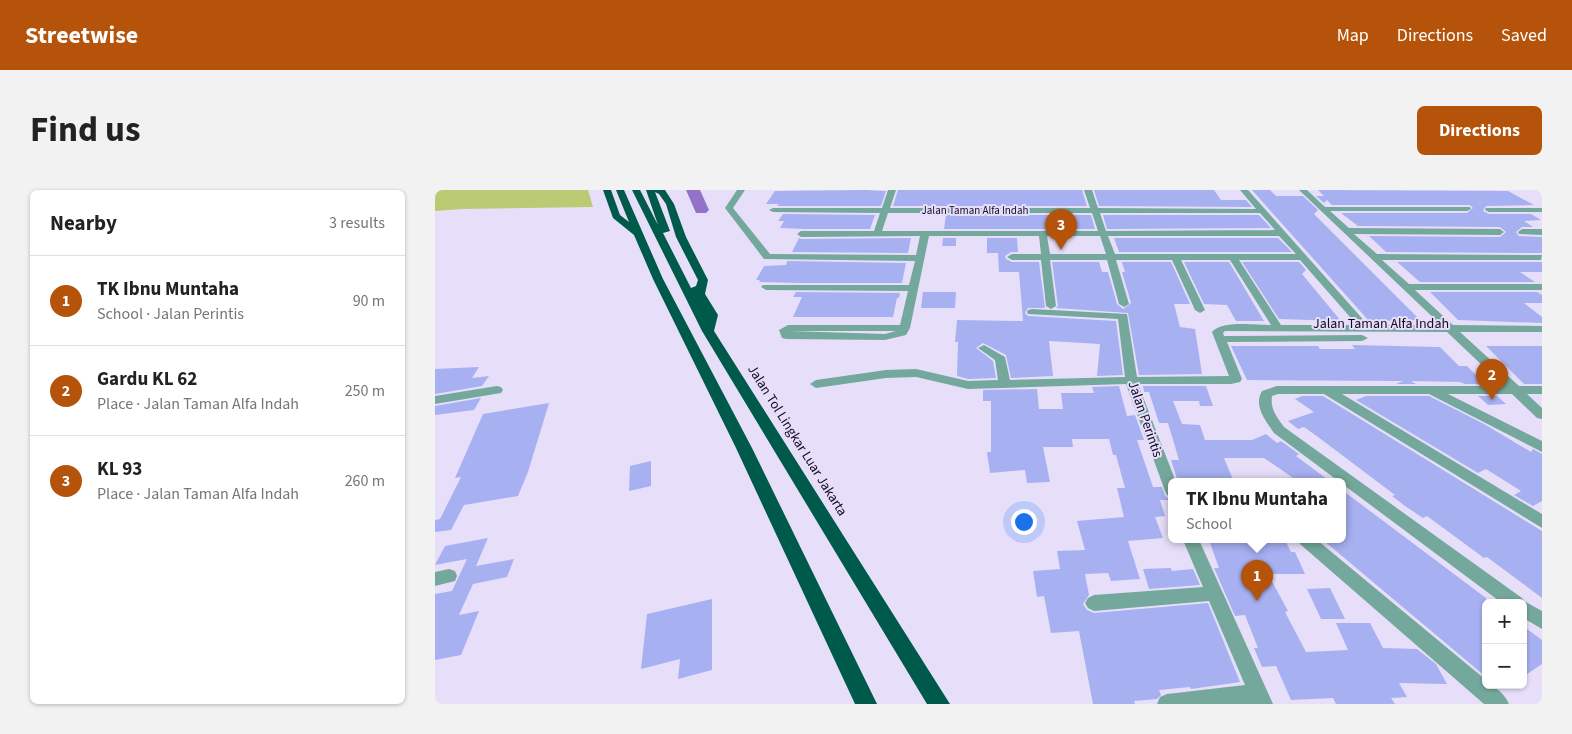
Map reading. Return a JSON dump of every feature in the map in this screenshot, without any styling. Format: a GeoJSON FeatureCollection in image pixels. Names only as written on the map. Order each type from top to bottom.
{"type":"FeatureCollection","features":[{"type":"Feature","properties":{"kind":"highway"},"geometry":{"type":"LineString","coordinates":[[607,190],[616,216],[639,233]]}},
{"type":"Feature","properties":{"kind":"highway"},"geometry":{"type":"LineString","coordinates":[[621,190],[679,323],[744,448],[866,704]]}},
{"type":"Feature","properties":{"kind":"highway","name":"Jalan Tol Lingkar Luar Jakarta"},"geometry":{"type":"LineString","coordinates":[[636,190],[708,331],[939,704]]}},
{"type":"Feature","properties":{"kind":"highway"},"geometry":{"type":"LineString","coordinates":[[650,190],[669,240],[699,296],[712,315],[708,331]]}},
{"type":"Feature","properties":{"kind":"highway"},"geometry":{"type":"LineString","coordinates":[[656,190],[662,192],[670,204],[681,237],[703,280],[699,296]]}},
{"type":"Feature","properties":{"kind":"street"},"geometry":{"type":"LineString","coordinates":[[741,190],[729,208],[767,256],[919,258]]}},
{"type":"Feature","properties":{"kind":"street"},"geometry":{"type":"LineString","coordinates":[[877,234],[892,190]]}},
{"type":"Feature","properties":{"kind":"street"},"geometry":{"type":"LineString","coordinates":[[1087,190],[1111,257],[1124,304]]}},
{"type":"Feature","properties":{"kind":"street","name":"Jalan Taman Alfa Indah"},"geometry":{"type":"LineString","coordinates":[[1245,190],[1366,329]]}},
{"type":"Feature","properties":{"kind":"street","name":"Jalan Taman Alfa Indah"},"geometry":{"type":"LineString","coordinates":[[1303,190],[1447,328]]}},
{"type":"Feature","properties":{"kind":"street"},"geometry":{"type":"LineString","coordinates":[[1324,209],[1467,209]]}},
{"type":"Feature","properties":{"kind":"street","name":"Jalan Taman Alfa Indah"},"geometry":{"type":"LineString","coordinates":[[773,210],[1263,211]]}},
{"type":"Feature","properties":{"kind":"street"},"geometry":{"type":"LineString","coordinates":[[1489,210],[1542,210]]}},
{"type":"Feature","properties":{"kind":"street"},"geometry":{"type":"LineString","coordinates":[[1347,231],[1500,232]]}},
{"type":"Feature","properties":{"kind":"street"},"geometry":{"type":"LineString","coordinates":[[1522,232],[1542,232]]}},
{"type":"Feature","properties":{"kind":"street","name":"Jalan Taman Alfa Indah"},"geometry":{"type":"LineString","coordinates":[[801,234],[1283,234]]}},
{"type":"Feature","properties":{"kind":"street"},"geometry":{"type":"LineString","coordinates":[[905,328],[788,328],[784,330],[786,336],[885,337],[899,335],[905,328],[925,234]]}},
{"type":"Feature","properties":{"kind":"street"},"geometry":{"type":"LineString","coordinates":[[1043,235],[1051,306]]}},
{"type":"Feature","properties":{"kind":"street"},"geometry":{"type":"LineString","coordinates":[[1012,257],[1303,257]]}},
{"type":"Feature","properties":{"kind":"street"},"geometry":{"type":"LineString","coordinates":[[1175,257],[1200,310]]}},
{"type":"Feature","properties":{"kind":"street"},"geometry":{"type":"LineString","coordinates":[[1233,257],[1278,328]]}},
{"type":"Feature","properties":{"kind":"street"},"geometry":{"type":"LineString","coordinates":[[1374,257],[1541,258]]}},
{"type":"Feature","properties":{"kind":"street"},"geometry":{"type":"LineString","coordinates":[[765,287],[913,288]]}},
{"type":"Feature","properties":{"kind":"street"},"geometry":{"type":"LineString","coordinates":[[1406,287],[1542,287]]}},
{"type":"Feature","properties":{"kind":"street"},"geometry":{"type":"LineString","coordinates":[[1032,312],[1123,316]]}},
{"type":"Feature","properties":{"kind":"street","name":"Jalan Perintis"},"geometry":{"type":"LineString","coordinates":[[1123,316],[1131,367],[1131,381],[1168,480]]}},
{"type":"Feature","properties":{"kind":"street","name":"Jalan Taman Alfa Indah"},"geometry":{"type":"LineString","coordinates":[[1220,334],[1278,328],[1542,329]]}},
{"type":"Feature","properties":{"kind":"street"},"geometry":{"type":"LineString","coordinates":[[1447,328],[1542,416]]}},
{"type":"Feature","properties":{"kind":"street"},"geometry":{"type":"LineString","coordinates":[[816,384],[886,374],[916,372],[957,384],[1236,379],[1220,334]]}},
{"type":"Feature","properties":{"kind":"street","name":"Jalan Taman Alfa Indah"},"geometry":{"type":"LineString","coordinates":[[1220,334],[1459,338],[1542,337]]}},
{"type":"Feature","properties":{"kind":"street"},"geometry":{"type":"LineString","coordinates":[[984,348],[1001,359],[1004,384]]}},
{"type":"Feature","properties":{"kind":"street"},"geometry":{"type":"LineString","coordinates":[[435,400],[497,390]]}},
{"type":"Feature","properties":{"kind":"street"},"geometry":{"type":"LineString","coordinates":[[1345,478],[1279,430],[1265,406],[1264,399],[1267,394],[1271,391],[1327,390],[1542,390]]}},
{"type":"Feature","properties":{"kind":"street"},"geometry":{"type":"LineString","coordinates":[[1327,390],[1542,522]]}},
{"type":"Feature","properties":{"kind":"street"},"geometry":{"type":"LineString","coordinates":[[1430,390],[1542,447]]}},
{"type":"Feature","properties":{"kind":"street"},"geometry":{"type":"LineString","coordinates":[[1346,479],[1511,599]]}},
{"type":"Feature","properties":{"kind":"street"},"geometry":{"type":"LineString","coordinates":[[1167,704],[1260,699],[1192,543]]}},
{"type":"Feature","properties":{"kind":"street"},"geometry":{"type":"LineString","coordinates":[[1310,543],[1499,704]]}},
{"type":"Feature","properties":{"kind":"street"},"geometry":{"type":"LineString","coordinates":[[1094,603],[1214,593]]}},
{"type":"Feature","properties":{"kind":"street"},"geometry":{"type":"LineString","coordinates":[[1527,611],[1542,621]]}},
{"type":"Feature","properties":{"kind":"green space"},"geometry":{"type":"Polygon","coordinates":[[[435,190],[588,190],[593,207],[435,211],[435,190]]]}},
{"type":"Feature","properties":{"kind":"building"},"geometry":{"type":"Polygon","coordinates":[[[898,190],[1082,190],[1087,206],[893,206],[898,190]]]}},
{"type":"Feature","properties":{"kind":"building"},"geometry":{"type":"Polygon","coordinates":[[[1094,190],[1214,190],[1221,200],[1246,200],[1252,207],[1099,206],[1094,190]]]}},
{"type":"Feature","properties":{"kind":"building"},"geometry":{"type":"Polygon","coordinates":[[[1252,190],[1270,190],[1276,196],[1303,196],[1318,210],[1314,214],[1420,320],[1369,321],[1252,190]]]}},
{"type":"Feature","properties":{"kind":"building"},"geometry":{"type":"Polygon","coordinates":[[[1318,190],[1508,191],[1534,205],[1486,206],[1483,211],[1489,214],[1531,214],[1541,220],[1524,221],[1533,227],[1522,227],[1516,232],[1519,236],[1542,237],[1542,253],[1386,252],[1369,236],[1500,237],[1506,232],[1500,227],[1358,226],[1341,213],[1467,213],[1473,208],[1470,205],[1332,205],[1327,200],[1324,203],[1316,196],[1324,196],[1318,190]]]}},
{"type":"Feature","properties":{"kind":"building"},"geometry":{"type":"Polygon","coordinates":[[[775,191],[886,191],[881,206],[777,206],[779,204],[766,204],[775,191]]]}},
{"type":"Feature","properties":{"kind":"building"},"geometry":{"type":"Polygon","coordinates":[[[783,214],[875,215],[870,229],[804,229],[780,228],[784,221],[778,221],[783,214]]]}},
{"type":"Feature","properties":{"kind":"building"},"geometry":{"type":"Polygon","coordinates":[[[946,215],[1091,215],[1095,229],[944,229],[946,215]]]}},
{"type":"Feature","properties":{"kind":"building"},"geometry":{"type":"Polygon","coordinates":[[[1103,215],[1259,215],[1271,228],[1107,229],[1103,215]]]}},
{"type":"Feature","properties":{"kind":"building"},"geometry":{"type":"Polygon","coordinates":[[[799,238],[911,238],[908,253],[792,252],[799,238]]]}},
{"type":"Feature","properties":{"kind":"building"},"geometry":{"type":"Polygon","coordinates":[[[943,238],[956,238],[956,246],[942,246],[943,238]]]}},
{"type":"Feature","properties":{"kind":"building"},"geometry":{"type":"Polygon","coordinates":[[[987,238],[1017,238],[1018,252],[1011,252],[1005,256],[1006,259],[1012,262],[1039,262],[1045,308],[1028,308],[1025,313],[1028,316],[1116,321],[1123,375],[1097,376],[1100,344],[1049,341],[1053,376],[1011,378],[1006,355],[983,343],[976,348],[993,361],[996,378],[968,379],[957,376],[958,342],[955,342],[957,320],[1023,321],[1019,272],[999,272],[998,253],[987,253],[987,238]]]}},
{"type":"Feature","properties":{"kind":"building"},"geometry":{"type":"Polygon","coordinates":[[[1114,238],[1278,238],[1292,252],[1119,252],[1114,238]]]}},
{"type":"Feature","properties":{"kind":"building"},"geometry":{"type":"Polygon","coordinates":[[[787,261],[906,263],[902,283],[800,283],[759,282],[760,280],[756,280],[764,266],[786,265],[787,261]]]}},
{"type":"Feature","properties":{"kind":"building"},"geometry":{"type":"Polygon","coordinates":[[[1052,262],[1099,262],[1102,272],[1108,272],[1117,304],[1123,309],[1131,303],[1122,272],[1125,272],[1122,262],[1171,262],[1190,304],[1174,304],[1180,327],[1195,329],[1202,374],[1139,375],[1128,313],[1056,308],[1058,306],[1052,262]]]}},
{"type":"Feature","properties":{"kind":"building"},"geometry":{"type":"Polygon","coordinates":[[[1184,262],[1229,262],[1264,321],[1236,321],[1227,305],[1204,304],[1184,262]]]}},
{"type":"Feature","properties":{"kind":"building"},"geometry":{"type":"Polygon","coordinates":[[[1242,262],[1299,262],[1306,270],[1302,274],[1341,321],[1279,319],[1242,262]]]}},
{"type":"Feature","properties":{"kind":"building"},"geometry":{"type":"Polygon","coordinates":[[[1397,262],[1542,262],[1542,272],[1520,272],[1535,282],[1420,282],[1397,262]]]}},
{"type":"Feature","properties":{"kind":"building"},"geometry":{"type":"Polygon","coordinates":[[[796,292],[900,293],[893,317],[793,317],[802,297],[793,297],[796,292]]]}},
{"type":"Feature","properties":{"kind":"building"},"geometry":{"type":"Polygon","coordinates":[[[923,292],[956,292],[955,308],[921,308],[923,292]]]}},
{"type":"Feature","properties":{"kind":"building"},"geometry":{"type":"Polygon","coordinates":[[[1430,292],[1537,292],[1542,295],[1542,303],[1524,303],[1542,317],[1542,323],[1458,320],[1430,292]]]}},
{"type":"Feature","properties":{"kind":"building"},"geometry":{"type":"Polygon","coordinates":[[[1352,345],[1440,347],[1459,366],[1467,366],[1485,384],[1411,381],[1416,384],[1396,384],[1403,381],[1247,380],[1231,346],[1318,346],[1320,349],[1355,349],[1352,345]]]}},
{"type":"Feature","properties":{"kind":"building"},"geometry":{"type":"Polygon","coordinates":[[[1486,346],[1542,346],[1542,384],[1524,384],[1486,346]]]}},
{"type":"Feature","properties":{"kind":"building"},"geometry":{"type":"Polygon","coordinates":[[[479,367],[472,378],[489,376],[482,386],[435,394],[435,369],[479,367]]]}},
{"type":"Feature","properties":{"kind":"building"},"geometry":{"type":"Polygon","coordinates":[[[1119,386],[1127,416],[1135,415],[1144,440],[1137,440],[1153,487],[1162,487],[1168,500],[1160,500],[1165,516],[1155,517],[1163,538],[1128,541],[1140,579],[1111,581],[1108,573],[1085,574],[1089,595],[1083,604],[1087,610],[1094,613],[1208,603],[1240,682],[1191,689],[1190,687],[1159,690],[1161,695],[1157,699],[1134,701],[1135,704],[1093,704],[1079,631],[1051,633],[1044,596],[1037,597],[1033,571],[1060,569],[1057,551],[1085,550],[1077,521],[1124,517],[1117,488],[1125,488],[1116,455],[1113,455],[1109,439],[1072,439],[1073,447],[1043,447],[1050,482],[1027,483],[1025,470],[990,473],[987,452],[991,452],[991,401],[983,401],[983,390],[1037,389],[1039,409],[1063,409],[1061,393],[1094,393],[1092,387],[1119,386]]]}},
{"type":"Feature","properties":{"kind":"building"},"geometry":{"type":"Polygon","coordinates":[[[1143,386],[1206,386],[1213,406],[1200,406],[1199,401],[1173,401],[1182,424],[1200,425],[1205,440],[1252,440],[1266,434],[1277,443],[1281,441],[1299,454],[1296,456],[1326,478],[1293,478],[1264,458],[1224,458],[1232,478],[1177,478],[1171,460],[1179,460],[1168,423],[1159,423],[1149,392],[1144,392],[1143,386]]]}},
{"type":"Feature","properties":{"kind":"building"},"geometry":{"type":"Polygon","coordinates":[[[1302,396],[1323,396],[1542,531],[1542,598],[1427,516],[1423,518],[1405,506],[1392,496],[1395,495],[1304,427],[1298,429],[1288,421],[1314,412],[1295,399],[1302,396]]]}},
{"type":"Feature","properties":{"kind":"building"},"geometry":{"type":"Polygon","coordinates":[[[1366,396],[1429,396],[1484,424],[1531,452],[1533,449],[1542,454],[1542,501],[1533,506],[1514,495],[1521,491],[1486,469],[1478,473],[1356,400],[1366,396]]]}},
{"type":"Feature","properties":{"kind":"building"},"geometry":{"type":"Polygon","coordinates":[[[1478,396],[1497,396],[1506,404],[1488,405],[1478,396]]]}},
{"type":"Feature","properties":{"kind":"building"},"geometry":{"type":"Polygon","coordinates":[[[481,398],[474,410],[435,415],[435,406],[481,398]]]}},
{"type":"Feature","properties":{"kind":"building"},"geometry":{"type":"Polygon","coordinates":[[[549,403],[528,472],[518,496],[464,505],[451,530],[435,532],[435,520],[440,519],[461,477],[455,478],[483,414],[549,403]]]}},
{"type":"Feature","properties":{"kind":"building"},"geometry":{"type":"Polygon","coordinates":[[[651,461],[651,486],[629,491],[630,466],[651,461]]]}},
{"type":"Feature","properties":{"kind":"building"},"geometry":{"type":"Polygon","coordinates":[[[1346,493],[1486,598],[1482,599],[1482,674],[1327,543],[1346,543],[1346,493]]]}},
{"type":"Feature","properties":{"kind":"building"},"geometry":{"type":"Polygon","coordinates":[[[488,538],[476,566],[514,559],[507,577],[473,584],[459,615],[479,611],[461,655],[435,660],[435,594],[452,591],[467,559],[435,565],[445,546],[488,538]]]}},
{"type":"Feature","properties":{"kind":"building"},"geometry":{"type":"Polygon","coordinates":[[[1210,543],[1286,543],[1291,552],[1295,552],[1305,574],[1268,574],[1288,611],[1285,612],[1306,652],[1348,650],[1336,623],[1370,623],[1383,648],[1417,649],[1436,664],[1447,684],[1399,683],[1407,697],[1391,698],[1395,704],[1336,704],[1333,698],[1291,700],[1276,666],[1262,667],[1254,648],[1258,648],[1245,615],[1235,616],[1214,568],[1219,568],[1210,543]]]}},
{"type":"Feature","properties":{"kind":"building"},"geometry":{"type":"Polygon","coordinates":[[[1171,568],[1172,571],[1193,569],[1200,585],[1149,589],[1143,569],[1171,568]]]}},
{"type":"Feature","properties":{"kind":"building"},"geometry":{"type":"Polygon","coordinates":[[[1330,588],[1345,619],[1321,619],[1307,589],[1330,588]]]}},
{"type":"Feature","properties":{"kind":"building"},"geometry":{"type":"Polygon","coordinates":[[[712,599],[712,670],[678,679],[680,659],[641,669],[647,614],[712,599]]]}},
{"type":"Feature","properties":{"kind":"building"},"geometry":{"type":"Polygon","coordinates":[[[1527,629],[1542,640],[1542,664],[1527,674],[1527,629]]]}},
{"type":"Feature","properties":{"kind":"waterway"},"geometry":{"type":"LineString","coordinates":[[693,190],[701,210]]}},
{"type":"Feature","properties":{"kind":"place","name":"KL 93"},"geometry":{"type":"Point","coordinates":[1061,250]}},
{"type":"Feature","properties":{"kind":"place","name":"Gardu KL 62"},"geometry":{"type":"Point","coordinates":[1492,400]}},
{"type":"Feature","properties":{"kind":"place","name":"TK Ibnu Muntaha"},"geometry":{"type":"Point","coordinates":[1257,601]}}]}
